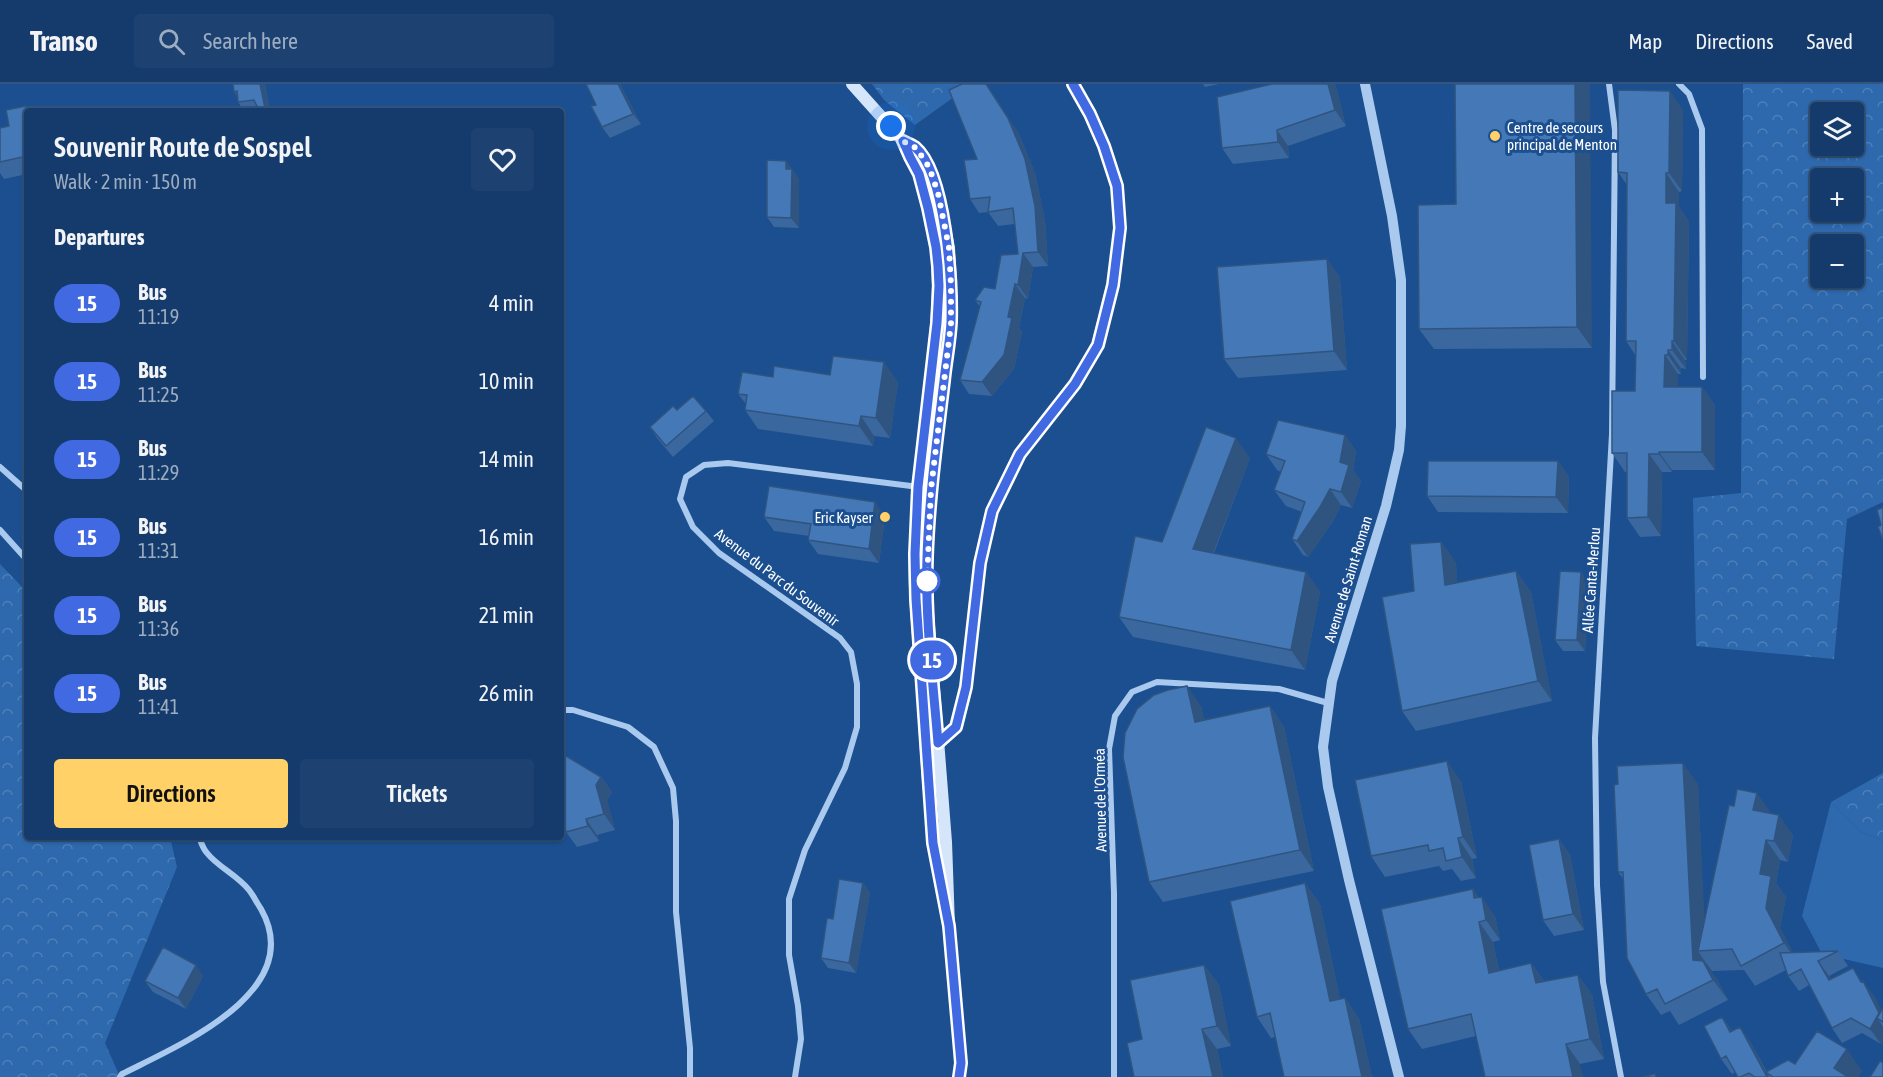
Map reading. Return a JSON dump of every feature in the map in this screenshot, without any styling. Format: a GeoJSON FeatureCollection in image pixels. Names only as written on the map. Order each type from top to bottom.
{"type":"FeatureCollection","features":[{"type":"Feature","properties":{"kind":"main road"},"geometry":{"type":"LineString","coordinates":[[852,84],[903,141],[919,174],[936,247],[939,286],[937,323],[918,487],[915,554],[916,599],[932,744],[946,842],[949,926],[961,1063],[959,1077]]}},
{"type":"Feature","properties":{"kind":"main road"},"geometry":{"type":"LineString","coordinates":[[903,141],[916,148],[929,167],[938,193],[949,248],[951,285],[951,324],[931,489],[927,556],[932,744]]}},
{"type":"Feature","properties":{"kind":"street"},"geometry":{"type":"LineString","coordinates":[[932,744],[956,727],[966,687],[980,563],[992,511],[1020,454],[1075,384],[1098,345],[1113,285],[1120,228],[1117,186],[1104,146],[1073,84]]}},
{"type":"Feature","properties":{"kind":"street","name":"Avenue de Saint-Roman"},"geometry":{"type":"LineString","coordinates":[[1365,84],[1392,216],[1401,280],[1401,426],[1399,450],[1386,506],[1332,681],[1323,747],[1328,787],[1349,880],[1399,1077]]}},
{"type":"Feature","properties":{"kind":"street","name":"Allée Canta-Merlou"},"geometry":{"type":"LineString","coordinates":[[1609,84],[1615,130],[1611,434],[1595,738],[1597,885],[1603,982],[1621,1077]]}},
{"type":"Feature","properties":{"kind":"street"},"geometry":{"type":"LineString","coordinates":[[1679,84],[1689,94],[1702,129],[1703,377]]}},
{"type":"Feature","properties":{"kind":"street","name":"Avenue du Parc du Souvenir"},"geometry":{"type":"LineString","coordinates":[[795,1077],[801,1039],[789,955],[789,899],[805,850],[844,768],[857,727],[857,684],[851,652],[840,638],[719,553],[693,527],[680,499],[686,477],[704,465],[728,463],[931,489]]}},
{"type":"Feature","properties":{"kind":"street"},"geometry":{"type":"LineString","coordinates":[[0,468],[24,488]]}},
{"type":"Feature","properties":{"kind":"street"},"geometry":{"type":"LineString","coordinates":[[0,530],[24,557]]}},
{"type":"Feature","properties":{"kind":"street","name":"Avenue de l'Orméa"},"geometry":{"type":"LineString","coordinates":[[1114,1077],[1114,893],[1109,749],[1115,716],[1132,692],[1157,682],[1279,689],[1328,703]]}},
{"type":"Feature","properties":{"kind":"street"},"geometry":{"type":"LineString","coordinates":[[564,710],[573,710],[628,727],[654,747],[673,788],[676,821],[676,912],[690,1048],[690,1077]]}},
{"type":"Feature","properties":{"kind":"street"},"geometry":{"type":"LineString","coordinates":[[120,1077],[202,1034],[240,1005],[263,974],[270,951],[269,930],[262,911],[248,889],[207,853],[200,840]]}},
{"type":"Feature","properties":{"kind":"green space"},"geometry":{"type":"Polygon","coordinates":[[[872,84],[972,84],[915,125],[884,100],[872,84]]]}},
{"type":"Feature","properties":{"kind":"green space"},"geometry":{"type":"Polygon","coordinates":[[[1743,84],[1883,84],[1883,502],[1847,519],[1834,659],[1696,646],[1693,498],[1741,493],[1743,84]]]}},
{"type":"Feature","properties":{"kind":"green space"},"geometry":{"type":"Polygon","coordinates":[[[0,564],[24,589],[24,840],[171,840],[177,867],[105,1043],[120,1077],[0,1077],[0,564]]]}},
{"type":"Feature","properties":{"kind":"green space"},"geometry":{"type":"Polygon","coordinates":[[[1883,773],[1883,841],[1861,832],[1831,802],[1883,773]]]}},
{"type":"Feature","properties":{"kind":"green space"},"geometry":{"type":"Polygon","coordinates":[[[1831,802],[1861,832],[1883,841],[1883,968],[1822,954],[1802,916],[1831,802]]]}},
{"type":"Feature","properties":{"kind":"building"},"geometry":{"type":"Polygon","coordinates":[[[233,84],[260,84],[265,108],[258,108],[254,100],[238,102],[237,91],[234,92],[233,84]]]}},
{"type":"Feature","properties":{"kind":"building"},"geometry":{"type":"Polygon","coordinates":[[[586,84],[618,84],[633,114],[602,127],[591,106],[596,105],[586,84]]]}},
{"type":"Feature","properties":{"kind":"building"},"geometry":{"type":"Polygon","coordinates":[[[962,84],[986,84],[1008,118],[1025,159],[1035,206],[1038,252],[1023,253],[1018,285],[1015,284],[1008,317],[1012,318],[1004,355],[982,382],[960,380],[981,302],[975,300],[984,287],[995,289],[1001,255],[1018,254],[1013,208],[988,212],[990,197],[970,199],[964,160],[977,159],[949,90],[962,84]]]}},
{"type":"Feature","properties":{"kind":"building"},"geometry":{"type":"Polygon","coordinates":[[[1272,84],[1328,84],[1335,110],[1277,130],[1278,142],[1222,148],[1217,97],[1272,84]]]}},
{"type":"Feature","properties":{"kind":"building"},"geometry":{"type":"Polygon","coordinates":[[[1455,84],[1575,84],[1577,327],[1419,329],[1418,205],[1456,204],[1455,84]]]}},
{"type":"Feature","properties":{"kind":"building"},"geometry":{"type":"Polygon","coordinates":[[[1618,90],[1670,91],[1669,173],[1666,173],[1666,203],[1676,203],[1674,341],[1672,341],[1672,350],[1668,350],[1668,355],[1665,355],[1664,387],[1702,387],[1702,452],[1649,454],[1648,517],[1627,518],[1627,453],[1612,453],[1612,391],[1635,391],[1636,341],[1626,341],[1627,173],[1618,172],[1618,90]]]}},
{"type":"Feature","properties":{"kind":"building"},"geometry":{"type":"Polygon","coordinates":[[[26,106],[24,108],[24,157],[0,162],[0,128],[9,126],[6,110],[26,106]]]}},
{"type":"Feature","properties":{"kind":"building"},"geometry":{"type":"Polygon","coordinates":[[[767,160],[786,161],[786,169],[792,169],[791,218],[767,217],[767,160]]]}},
{"type":"Feature","properties":{"kind":"building"},"geometry":{"type":"Polygon","coordinates":[[[1327,259],[1334,351],[1224,359],[1217,267],[1327,259]]]}},
{"type":"Feature","properties":{"kind":"building"},"geometry":{"type":"Polygon","coordinates":[[[833,356],[884,362],[876,418],[861,416],[859,426],[745,410],[747,395],[738,394],[742,372],[773,377],[774,366],[830,375],[833,356]]]}},
{"type":"Feature","properties":{"kind":"building"},"geometry":{"type":"Polygon","coordinates":[[[693,396],[706,411],[666,446],[650,427],[673,406],[677,410],[693,396]]]}},
{"type":"Feature","properties":{"kind":"building"},"geometry":{"type":"Polygon","coordinates":[[[1278,420],[1345,435],[1340,462],[1349,465],[1341,492],[1330,489],[1297,541],[1292,539],[1305,502],[1274,490],[1285,461],[1266,454],[1278,420]]]}},
{"type":"Feature","properties":{"kind":"building"},"geometry":{"type":"Polygon","coordinates":[[[1206,427],[1236,438],[1193,549],[1306,572],[1291,650],[1119,617],[1135,536],[1162,542],[1206,427]]]}},
{"type":"Feature","properties":{"kind":"building"},"geometry":{"type":"Polygon","coordinates":[[[1428,461],[1558,461],[1556,497],[1427,496],[1428,461]]]}},
{"type":"Feature","properties":{"kind":"building"},"geometry":{"type":"Polygon","coordinates":[[[769,486],[875,502],[869,549],[808,540],[811,524],[764,517],[769,486]]]}},
{"type":"Feature","properties":{"kind":"building"},"geometry":{"type":"Polygon","coordinates":[[[1883,507],[1883,540],[1878,527],[1881,525],[1877,510],[1883,507]]]}},
{"type":"Feature","properties":{"kind":"building"},"geometry":{"type":"Polygon","coordinates":[[[1441,542],[1445,585],[1516,571],[1538,681],[1402,711],[1382,597],[1414,591],[1410,544],[1441,542]]]}},
{"type":"Feature","properties":{"kind":"building"},"geometry":{"type":"Polygon","coordinates":[[[1560,571],[1581,572],[1577,640],[1555,640],[1560,571]]]}},
{"type":"Feature","properties":{"kind":"building"},"geometry":{"type":"Polygon","coordinates":[[[1187,686],[1195,722],[1270,706],[1300,850],[1149,882],[1123,757],[1125,733],[1137,709],[1154,695],[1187,686]]]}},
{"type":"Feature","properties":{"kind":"building"},"geometry":{"type":"Polygon","coordinates":[[[564,755],[601,777],[596,785],[604,814],[586,819],[588,826],[566,832],[564,755]]]}},
{"type":"Feature","properties":{"kind":"building"},"geometry":{"type":"Polygon","coordinates":[[[1447,761],[1463,837],[1458,838],[1462,857],[1446,861],[1443,848],[1429,851],[1428,845],[1371,856],[1355,780],[1447,761]]]}},
{"type":"Feature","properties":{"kind":"building"},"geometry":{"type":"Polygon","coordinates":[[[1683,763],[1693,960],[1703,961],[1713,980],[1665,1004],[1657,989],[1646,994],[1627,958],[1623,872],[1618,872],[1614,785],[1618,784],[1617,766],[1683,763]]]}},
{"type":"Feature","properties":{"kind":"building"},"geometry":{"type":"Polygon","coordinates":[[[1737,789],[1757,793],[1753,810],[1779,815],[1774,841],[1766,840],[1760,874],[1771,876],[1766,908],[1784,943],[1741,966],[1732,949],[1698,951],[1729,805],[1734,806],[1737,789]]]}},
{"type":"Feature","properties":{"kind":"building"},"geometry":{"type":"Polygon","coordinates":[[[1559,839],[1573,914],[1543,920],[1529,845],[1559,839]]]}},
{"type":"Feature","properties":{"kind":"building"},"geometry":{"type":"Polygon","coordinates":[[[839,879],[863,883],[849,963],[821,958],[827,918],[833,919],[839,879]]]}},
{"type":"Feature","properties":{"kind":"building"},"geometry":{"type":"Polygon","coordinates":[[[1305,883],[1330,1001],[1345,998],[1362,1077],[1284,1077],[1270,1013],[1257,1017],[1230,901],[1305,883]]]}},
{"type":"Feature","properties":{"kind":"building"},"geometry":{"type":"Polygon","coordinates":[[[1473,889],[1474,898],[1482,897],[1486,920],[1479,922],[1489,973],[1531,963],[1536,983],[1578,975],[1590,1039],[1566,1044],[1573,1077],[1485,1077],[1471,1014],[1408,1029],[1381,909],[1473,889]]]}},
{"type":"Feature","properties":{"kind":"building"},"geometry":{"type":"Polygon","coordinates":[[[163,947],[196,965],[178,998],[145,981],[163,947]]]}},
{"type":"Feature","properties":{"kind":"building"},"geometry":{"type":"Polygon","coordinates":[[[1838,951],[1818,961],[1829,980],[1853,968],[1861,982],[1863,981],[1879,1013],[1870,1029],[1851,1018],[1832,1028],[1801,969],[1788,976],[1780,953],[1838,951]]]}},
{"type":"Feature","properties":{"kind":"building"},"geometry":{"type":"Polygon","coordinates":[[[1204,965],[1217,1026],[1202,1029],[1213,1077],[1134,1077],[1127,1043],[1142,1039],[1130,980],[1204,965]]]}},
{"type":"Feature","properties":{"kind":"building"},"geometry":{"type":"Polygon","coordinates":[[[1883,1008],[1883,1022],[1877,1018],[1883,1008]]]}},
{"type":"Feature","properties":{"kind":"building"},"geometry":{"type":"Polygon","coordinates":[[[1722,1017],[1730,1032],[1740,1027],[1767,1077],[1755,1077],[1749,1073],[1738,1077],[1726,1056],[1721,1059],[1704,1026],[1722,1017]]]}},
{"type":"Feature","properties":{"kind":"building"},"geometry":{"type":"Polygon","coordinates":[[[1817,1031],[1847,1049],[1834,1068],[1848,1077],[1773,1077],[1766,1072],[1788,1060],[1795,1064],[1817,1031]]]}},
{"type":"Feature","properties":{"kind":"building"},"geometry":{"type":"Polygon","coordinates":[[[1880,1061],[1883,1063],[1883,1077],[1870,1077],[1880,1061]]]}},
{"type":"Feature","properties":{"kind":"bus line","name":"15"},"geometry":{"type":"LineString","coordinates":[[959,1077],[961,1063],[949,926],[933,843],[916,599],[915,554],[918,487],[937,323],[939,286],[936,247],[928,208],[919,174],[903,141],[916,148],[929,167],[938,193],[949,248],[951,324],[931,489],[927,556],[927,600],[938,743],[956,727],[966,687],[980,563],[992,511],[1020,454],[1075,384],[1098,345],[1113,285],[1120,228],[1117,186],[1104,146],[1073,84]]}},
{"type":"Feature","properties":{"kind":"place","name":"Centre de secours principal de Menton"},"geometry":{"type":"Point","coordinates":[1495,136]}},
{"type":"Feature","properties":{"kind":"place","name":"Eric Kayser"},"geometry":{"type":"Point","coordinates":[885,517]}},
{"type":"Feature","properties":{"kind":"route"},"geometry":{"type":"LineString","coordinates":[[891,126],[903,141],[916,148],[929,167],[938,193],[949,248],[951,324],[931,489],[927,581]]}}]}
